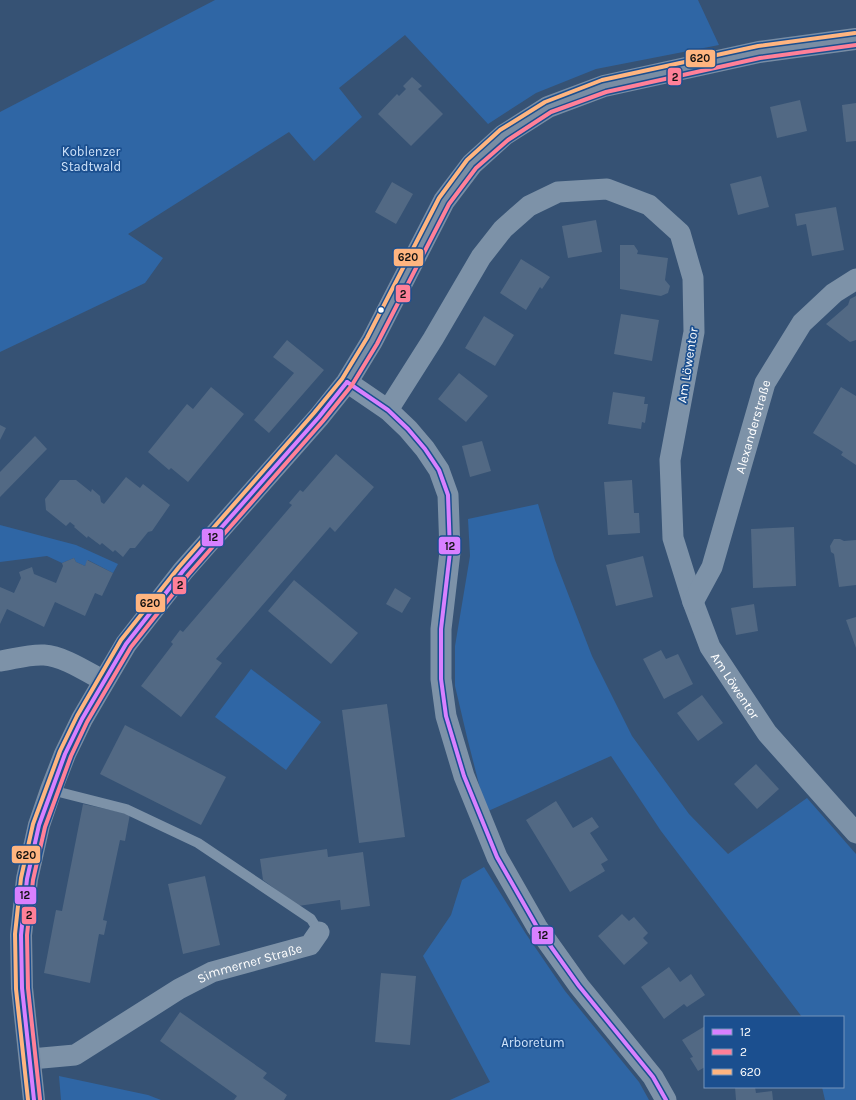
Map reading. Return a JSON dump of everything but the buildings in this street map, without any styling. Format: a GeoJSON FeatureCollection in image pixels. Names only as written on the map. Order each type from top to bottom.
{"type":"FeatureCollection","features":[{"type":"Feature","properties":{"kind":"street"},"geometry":{"type":"LineString","coordinates":[[34,1100],[31,1059],[22,988],[21,934],[28,878],[39,825],[65,754],[82,719],[126,644],[183,571],[319,417],[347,382],[375,336],[444,201],[472,164],[504,135],[548,107],[604,86],[759,52],[856,39]]}},
{"type":"Feature","properties":{"kind":"street","name":"Am Löwentor"},"geometry":{"type":"LineString","coordinates":[[388,410],[433,339],[481,257],[503,229],[529,206],[558,192],[607,189],[649,205],[680,233],[693,278],[694,332],[670,460],[673,538],[693,602],[710,647],[766,733],[856,833]]}},
{"type":"Feature","properties":{"kind":"street","name":"Alexanderstraße"},"geometry":{"type":"LineString","coordinates":[[693,602],[712,568],[765,383],[802,323],[834,293],[856,279]]}},
{"type":"Feature","properties":{"kind":"street"},"geometry":{"type":"LineString","coordinates":[[347,382],[388,410],[408,429],[439,470],[448,495],[450,552],[440,630],[441,679],[446,716],[464,776],[498,857],[536,927],[579,986],[654,1077],[666,1100]]}},
{"type":"Feature","properties":{"kind":"street"},"geometry":{"type":"LineString","coordinates":[[0,661],[32,655],[50,656],[60,658],[104,681]]}},
{"type":"Feature","properties":{"kind":"street","name":"Simmerner Straße"},"geometry":{"type":"LineString","coordinates":[[31,1059],[75,1055],[179,989],[212,972],[310,945],[318,932]]}},
{"type":"Feature","properties":{"kind":"lane","name":"Simmerner Straße"},"geometry":{"type":"LineString","coordinates":[[51,790],[126,809],[198,843],[311,919],[318,932]]}},
{"type":"Feature","properties":{"kind":"green space","name":"Koblenzer Stadtwald"},"geometry":{"type":"Polygon","coordinates":[[[215,0],[698,0],[719,45],[596,69],[536,93],[488,124],[405,35],[339,88],[362,117],[314,161],[289,132],[128,234],[163,258],[145,283],[0,352],[0,112],[215,0]]]}},
{"type":"Feature","properties":{"kind":"green space"},"geometry":{"type":"Polygon","coordinates":[[[538,504],[555,560],[592,656],[632,736],[689,814],[728,854],[807,798],[856,854],[856,1100],[825,1100],[822,1088],[844,1088],[844,1016],[801,1016],[661,831],[611,756],[486,812],[455,686],[455,646],[470,556],[468,519],[538,504]]]}},
{"type":"Feature","properties":{"kind":"green space"},"geometry":{"type":"Polygon","coordinates":[[[0,525],[76,545],[118,564],[113,573],[88,560],[85,566],[76,562],[74,558],[62,563],[47,556],[0,562],[0,525]]]}},
{"type":"Feature","properties":{"kind":"green space"},"geometry":{"type":"Polygon","coordinates":[[[251,669],[321,722],[286,770],[215,717],[251,669]]]}},
{"type":"Feature","properties":{"kind":"green space","name":"Arboretum"},"geometry":{"type":"Polygon","coordinates":[[[484,867],[526,934],[565,991],[639,1082],[649,1100],[450,1100],[490,1082],[423,956],[451,915],[462,880],[484,867]]]}},
{"type":"Feature","properties":{"kind":"green space"},"geometry":{"type":"Polygon","coordinates":[[[59,1076],[148,1095],[161,1100],[61,1100],[59,1076]]]}},
{"type":"Feature","properties":{"kind":"transit line","name":"620"},"geometry":{"type":"LineString","coordinates":[[28,1100],[16,989],[15,934],[21,878],[33,824],[60,751],[77,716],[121,640],[179,567],[342,379],[367,338],[439,198],[467,160],[500,130],[545,102],[602,80],[758,46],[855,33]]}},
{"type":"Feature","properties":{"kind":"transit line","name":"2"},"geometry":{"type":"LineString","coordinates":[[40,1099],[28,988],[27,935],[33,880],[45,827],[71,756],[87,722],[131,647],[188,575],[323,421],[352,385],[377,344],[449,204],[476,168],[508,140],[551,112],[606,92],[760,58],[856,45]]}},
{"type":"Feature","properties":{"kind":"transit line","name":"12"},"geometry":{"type":"LineString","coordinates":[[347,382],[388,410],[408,429],[425,449],[439,470],[448,495],[450,552],[441,629],[441,679],[446,716],[464,776],[497,857],[537,927],[579,986],[653,1077],[666,1100]]}},
{"type":"Feature","properties":{"kind":"transit line","name":"12"},"geometry":{"type":"LineString","coordinates":[[34,1100],[22,988],[21,935],[27,879],[39,825],[65,754],[82,719],[126,644],[183,571],[319,417],[347,382]]}}]}
